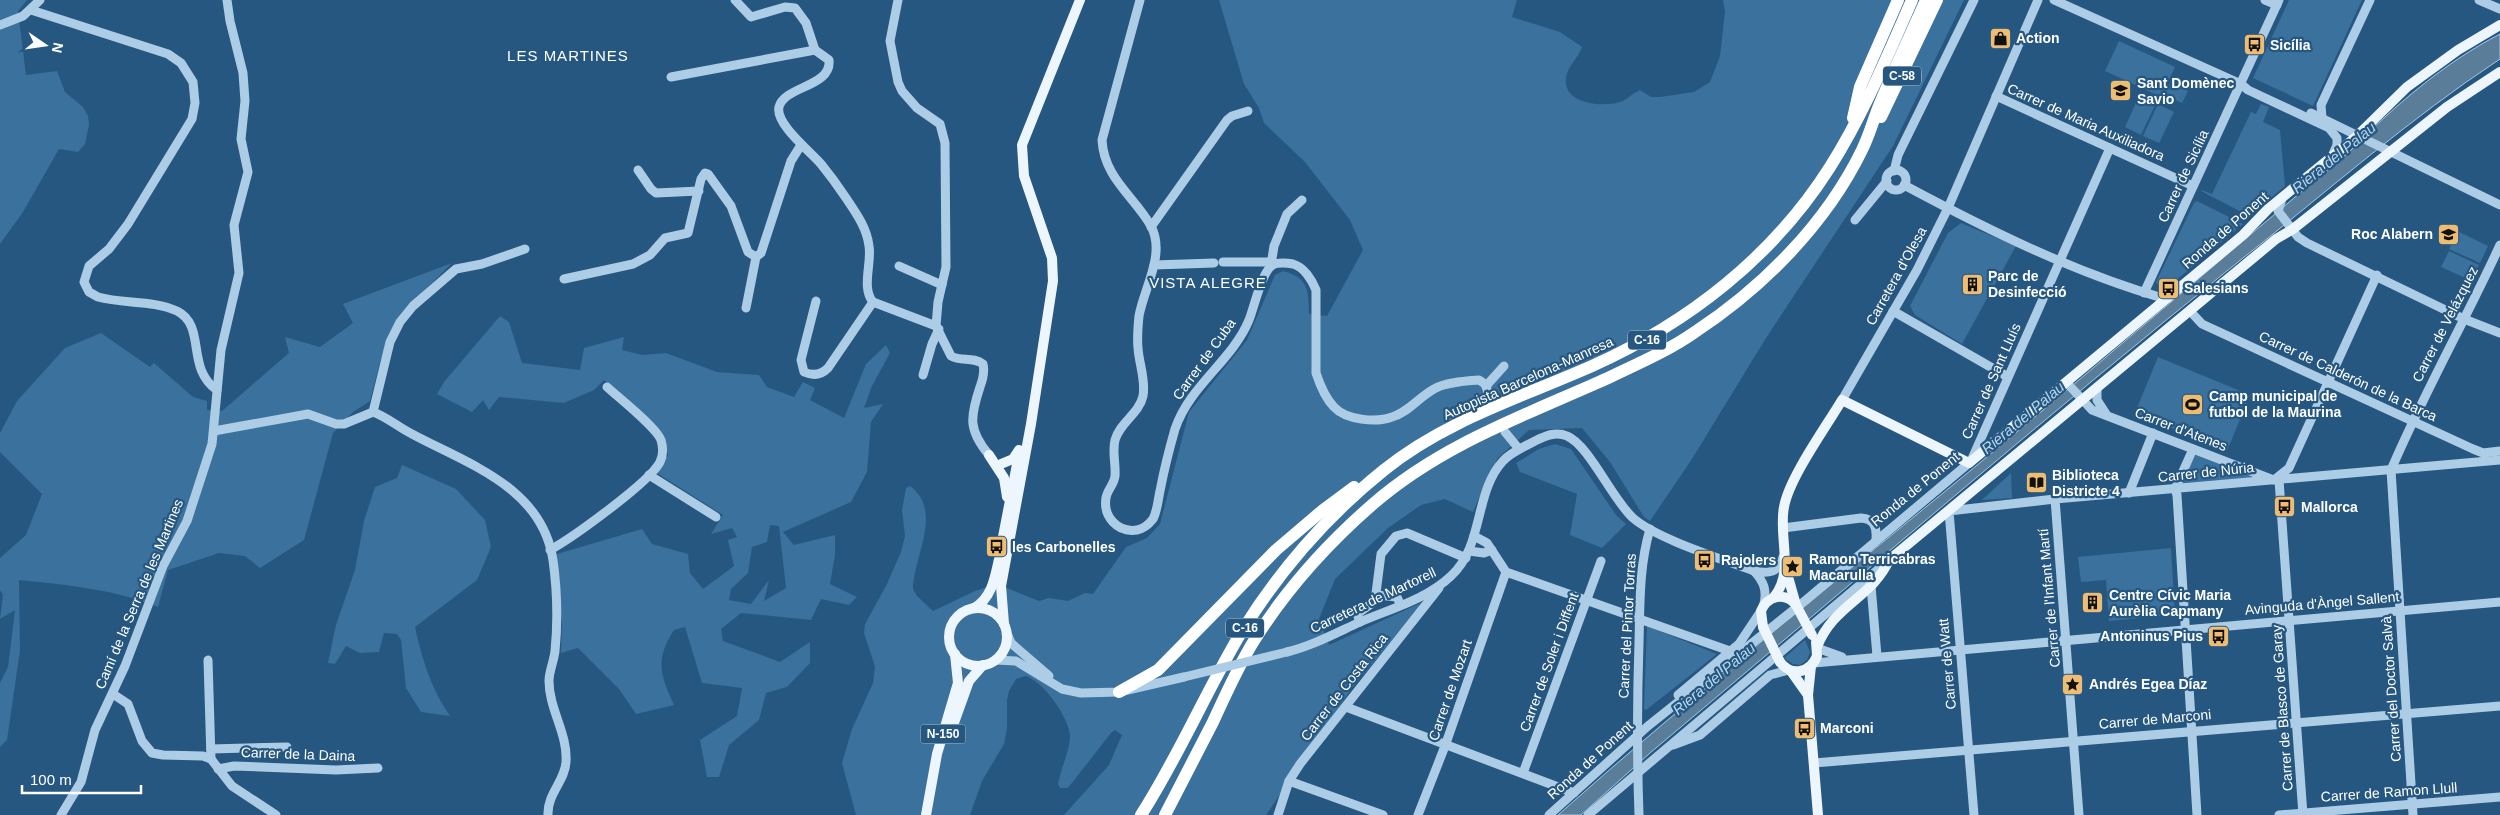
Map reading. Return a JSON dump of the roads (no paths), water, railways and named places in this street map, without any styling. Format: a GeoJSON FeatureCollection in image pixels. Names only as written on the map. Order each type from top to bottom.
{"type":"FeatureCollection","features":[{"type":"Feature","properties":{"kind":"highway","name":"C-58"},"geometry":{"type":"LineString","coordinates":[[1849,135],[1860,87],[1898,0]]}},
{"type":"Feature","properties":{"kind":"highway","name":"Autopista Barcelona-Manresa"},"geometry":{"type":"LineString","coordinates":[[1141,815],[1242,632],[1262,601],[1315,535],[1349,500],[1386,468],[1418,447],[1480,414],[1637,345],[1697,308],[1763,252],[1791,221],[1828,170],[1849,135],[1912,0]]}},
{"type":"Feature","properties":{"kind":"highway","name":"C-16"},"geometry":{"type":"LineString","coordinates":[[1165,815],[1252,644],[1305,571],[1354,521],[1417,470],[1491,428],[1657,354],[1694,333],[1734,305],[1778,265],[1809,230],[1838,190],[1862,149],[1880,102],[1926,0]]}},
{"type":"Feature","properties":{"kind":"highway","name":"C-58"},"geometry":{"type":"LineString","coordinates":[[1862,149],[1890,102],[1937,0]]}},
{"type":"Feature","properties":{"kind":"highway"},"geometry":{"type":"LineString","coordinates":[[1119,692],[1158,670],[1276,550],[1323,510],[1357,484],[1386,468]]}},
{"type":"Feature","properties":{"kind":"main road"},"geometry":{"type":"LineString","coordinates":[[1037,377],[1033,383],[994,582],[982,603],[961,613],[952,624],[949,641],[955,654],[968,664],[982,665],[995,660],[1005,647],[1006,629],[1001,586],[1038,384],[1037,377],[1054,270],[1047,242],[1024,176],[1022,145],[1080,0]]}},
{"type":"Feature","properties":{"kind":"main road","name":"Ronda de Ponent"},"geometry":{"type":"LineString","coordinates":[[1970,462],[2243,235],[2268,209],[2357,136],[2381,112],[2433,67],[2500,25]]}},
{"type":"Feature","properties":{"kind":"main road"},"geometry":{"type":"LineString","coordinates":[[1818,815],[1808,695],[1812,665],[1817,648],[1828,624],[1879,578],[1889,560],[2081,398],[2097,388],[2291,226],[2448,107],[2500,72]]}},
{"type":"Feature","properties":{"kind":"main road"},"geometry":{"type":"LineString","coordinates":[[1842,400],[1970,462]]}},
{"type":"Feature","properties":{"kind":"main road","name":"Carretera d'Olesa"},"geometry":{"type":"LineString","coordinates":[[1784,559],[1784,505],[1788,494],[1842,400]]}},
{"type":"Feature","properties":{"kind":"main road"},"geometry":{"type":"LineString","coordinates":[[1001,464],[1013,459],[1020,449]]}},
{"type":"Feature","properties":{"kind":"main road"},"geometry":{"type":"LineString","coordinates":[[989,455],[1001,464],[1016,471]]}},
{"type":"Feature","properties":{"kind":"main road"},"geometry":{"type":"LineString","coordinates":[[989,455],[1004,478],[1008,508]]}},
{"type":"Feature","properties":{"kind":"main road"},"geometry":{"type":"LineString","coordinates":[[1016,471],[1019,491]]}},
{"type":"Feature","properties":{"kind":"main road"},"geometry":{"type":"LineString","coordinates":[[1784,559],[1783,581],[1787,599],[1812,635],[1817,648]]}},
{"type":"Feature","properties":{"kind":"main road"},"geometry":{"type":"LineString","coordinates":[[1784,559],[1787,599]]}},
{"type":"Feature","properties":{"kind":"main road"},"geometry":{"type":"LineString","coordinates":[[1787,599],[1762,608],[1762,627],[1780,662],[1790,670],[1808,695]]}},
{"type":"Feature","properties":{"kind":"main road"},"geometry":{"type":"LineString","coordinates":[[974,608],[991,610],[1006,629]]}},
{"type":"Feature","properties":{"kind":"main road","name":"N-150"},"geometry":{"type":"LineString","coordinates":[[926,815],[937,754],[958,684],[955,654]]}},
{"type":"Feature","properties":{"kind":"main road","name":"N-150"},"geometry":{"type":"LineString","coordinates":[[933,815],[941,767],[950,734],[969,681],[982,665]]}},
{"type":"Feature","properties":{"kind":"main road"},"geometry":{"type":"LineString","coordinates":[[1790,670],[1800,672],[1812,665]]}},
{"type":"Feature","properties":{"kind":"street"},"geometry":{"type":"LineString","coordinates":[[0,25],[23,16],[40,0]]}},
{"type":"Feature","properties":{"kind":"street","name":"Camí de la Serra de les Martines"},"geometry":{"type":"LineString","coordinates":[[61,815],[81,782],[95,730],[113,694],[148,611],[163,566],[187,521],[214,431],[222,339],[239,273],[234,224],[248,172],[241,139],[245,101],[243,73],[230,21],[227,0]]}},
{"type":"Feature","properties":{"kind":"street"},"geometry":{"type":"LineString","coordinates":[[735,0],[751,17],[785,7],[795,8],[806,23],[815,50],[829,60],[826,72],[783,100],[779,107],[782,119],[801,144],[828,172],[855,212],[865,231],[870,256],[868,291],[873,302],[938,328],[951,356],[958,359],[976,359],[983,364],[984,375],[973,410],[972,421],[975,437],[989,455]]}},
{"type":"Feature","properties":{"kind":"street"},"geometry":{"type":"LineString","coordinates":[[898,0],[890,41],[898,82],[902,91],[917,108],[940,124],[944,136],[946,268],[938,302],[938,328],[923,376]]}},
{"type":"Feature","properties":{"kind":"street","name":"Carrer de Cuba"},"geometry":{"type":"LineString","coordinates":[[1140,0],[1102,140],[1104,156],[1109,170],[1151,227],[1155,248],[1154,265],[1142,300],[1139,319],[1138,348],[1143,395],[1140,405],[1121,427],[1116,439],[1116,475],[1106,501],[1109,518],[1122,529],[1136,530],[1145,526],[1154,517],[1168,452],[1185,407],[1194,392],[1240,337],[1271,264],[1274,246],[1288,214],[1302,200]]}},
{"type":"Feature","properties":{"kind":"street"},"geometry":{"type":"LineString","coordinates":[[1855,220],[1887,181],[1888,175],[1894,171],[1902,148],[1974,0]]}},
{"type":"Feature","properties":{"kind":"street","name":"Carretera d'Olesa"},"geometry":{"type":"LineString","coordinates":[[1842,400],[1917,270],[1948,208],[2038,0]]}},
{"type":"Feature","properties":{"kind":"street"},"geometry":{"type":"LineString","coordinates":[[2054,0],[2078,4],[2241,84],[2248,90],[2329,128],[2337,138],[2337,145],[2333,154]]}},
{"type":"Feature","properties":{"kind":"street"},"geometry":{"type":"LineString","coordinates":[[2265,0],[2278,3]]}},
{"type":"Feature","properties":{"kind":"street"},"geometry":{"type":"LineString","coordinates":[[2322,118],[2322,105],[2370,0]]}},
{"type":"Feature","properties":{"kind":"street"},"geometry":{"type":"LineString","coordinates":[[2479,0],[2500,9]]}},
{"type":"Feature","properties":{"kind":"street","name":"Carrer de Sicília"},"geometry":{"type":"LineString","coordinates":[[2144,293],[2278,3]]}},
{"type":"Feature","properties":{"kind":"street"},"geometry":{"type":"LineString","coordinates":[[31,10],[168,54],[181,63],[189,74],[195,94],[192,119],[128,224],[109,249],[90,266],[84,282],[89,292],[98,297],[164,306],[182,314],[192,326],[201,372],[208,384],[217,390]]}},
{"type":"Feature","properties":{"kind":"street"},"geometry":{"type":"LineString","coordinates":[[671,78],[815,50]]}},
{"type":"Feature","properties":{"kind":"street"},"geometry":{"type":"LineString","coordinates":[[2241,84],[2250,85],[2322,118],[2388,152],[2500,205]]}},
{"type":"Feature","properties":{"kind":"street","name":"Carrer de Maria Auxiliadora"},"geometry":{"type":"LineString","coordinates":[[1996,96],[2193,186]]}},
{"type":"Feature","properties":{"kind":"street"},"geometry":{"type":"LineString","coordinates":[[1151,227],[1227,120],[1232,116],[1248,111]]}},
{"type":"Feature","properties":{"kind":"street"},"geometry":{"type":"LineString","coordinates":[[746,308],[756,258],[761,253],[791,161],[801,144]]}},
{"type":"Feature","properties":{"kind":"street","name":"Carrer de Sant Lluís"},"geometry":{"type":"LineString","coordinates":[[1970,462],[2110,148]]}},
{"type":"Feature","properties":{"kind":"street"},"geometry":{"type":"LineString","coordinates":[[638,170],[651,190],[656,193],[699,191]]}},
{"type":"Feature","properties":{"kind":"street"},"geometry":{"type":"LineString","coordinates":[[1887,181],[1892,189],[1899,189],[1904,185],[1906,178],[1904,174],[1894,171]]}},
{"type":"Feature","properties":{"kind":"street"},"geometry":{"type":"LineString","coordinates":[[564,279],[633,264],[650,255],[665,238],[688,233],[705,173],[708,174],[731,206],[748,252],[756,258]]}},
{"type":"Feature","properties":{"kind":"street"},"geometry":{"type":"LineString","coordinates":[[1904,185],[1948,208],[2060,260],[2126,288],[2166,299]]}},
{"type":"Feature","properties":{"kind":"street"},"geometry":{"type":"LineString","coordinates":[[2282,199],[2278,211],[2298,237],[2307,243],[2377,275],[2464,319],[2500,333]]}},
{"type":"Feature","properties":{"kind":"street","name":"Carrer de Velázquez"},"geometry":{"type":"LineString","coordinates":[[2391,470],[2412,421],[2500,245]]}},
{"type":"Feature","properties":{"kind":"street"},"geometry":{"type":"LineString","coordinates":[[373,412],[390,342],[400,322],[413,306],[456,269],[482,264],[525,249]]}},
{"type":"Feature","properties":{"kind":"street"},"geometry":{"type":"LineString","coordinates":[[1154,265],[1218,262],[1294,264],[1306,273],[1316,290],[1316,373],[1320,386],[1335,408],[1360,418],[1378,420],[1392,417],[1405,411],[1435,388],[1479,380],[1482,381],[1487,389],[1504,366]]}},
{"type":"Feature","properties":{"kind":"street"},"geometry":{"type":"LineString","coordinates":[[899,266],[942,285]]}},
{"type":"Feature","properties":{"kind":"street"},"geometry":{"type":"LineString","coordinates":[[2277,480],[2289,468],[2377,275]]}},
{"type":"Feature","properties":{"kind":"street"},"geometry":{"type":"LineString","coordinates":[[2150,282],[2154,294],[2166,299]]}},
{"type":"Feature","properties":{"kind":"street"},"geometry":{"type":"LineString","coordinates":[[816,301],[801,360],[804,372],[812,374],[822,373],[828,368],[873,302]]}},
{"type":"Feature","properties":{"kind":"street"},"geometry":{"type":"LineString","coordinates":[[1893,311],[2008,377]]}},
{"type":"Feature","properties":{"kind":"street","name":"Carrer de Calderón de la Barca"},"geometry":{"type":"LineString","coordinates":[[2190,311],[2202,324],[2483,454],[2500,451]]}},
{"type":"Feature","properties":{"kind":"street","name":"Carrer d'Atenes"},"geometry":{"type":"LineString","coordinates":[[2067,383],[2092,410],[2277,480]]}},
{"type":"Feature","properties":{"kind":"street"},"geometry":{"type":"LineString","coordinates":[[550,550],[585,527],[649,475],[661,461],[663,450],[660,438],[607,387]]}},
{"type":"Feature","properties":{"kind":"street"},"geometry":{"type":"LineString","coordinates":[[2097,388],[2097,400],[2106,414]]}},
{"type":"Feature","properties":{"kind":"street"},"geometry":{"type":"LineString","coordinates":[[214,431],[308,414],[336,424],[344,424],[373,412]]}},
{"type":"Feature","properties":{"kind":"street"},"geometry":{"type":"LineString","coordinates":[[373,412],[500,480],[533,512],[543,527],[550,550],[556,602],[556,639],[549,679],[550,693],[566,761],[549,800],[548,815]]}},
{"type":"Feature","properties":{"kind":"street"},"geometry":{"type":"LineString","coordinates":[[1505,432],[1520,449]]}},
{"type":"Feature","properties":{"kind":"street"},"geometry":{"type":"LineString","coordinates":[[2129,493],[2152,433]]}},
{"type":"Feature","properties":{"kind":"street","name":"Carretera de Martorell"},"geometry":{"type":"LineString","coordinates":[[995,660],[1016,661],[1054,685],[1082,693],[1119,692],[1287,652],[1360,622],[1443,582],[1467,555],[1494,474],[1505,459],[1520,449],[1552,435],[1568,436],[1580,446],[1620,504],[1632,517],[1650,529],[1758,572]]}},
{"type":"Feature","properties":{"kind":"street"},"geometry":{"type":"LineString","coordinates":[[2193,449],[2175,490],[2177,495],[2197,815]]}},
{"type":"Feature","properties":{"kind":"street"},"geometry":{"type":"LineString","coordinates":[[2467,463],[2473,449]]}},
{"type":"Feature","properties":{"kind":"street"},"geometry":{"type":"LineString","coordinates":[[2500,456],[2500,468]]}},
{"type":"Feature","properties":{"kind":"street","name":"Carrer de Núria"},"geometry":{"type":"LineString","coordinates":[[1949,511],[2055,499],[2175,490],[2500,460]]}},
{"type":"Feature","properties":{"kind":"street","name":"Ronda de Ponent"},"geometry":{"type":"LineString","coordinates":[[1648,726],[1806,600],[1876,539],[1970,462]]}},
{"type":"Feature","properties":{"kind":"street"},"geometry":{"type":"LineString","coordinates":[[2289,468],[2296,478]]}},
{"type":"Feature","properties":{"kind":"street","name":"Carrer del Doctor Salvà"},"geometry":{"type":"LineString","coordinates":[[2391,470],[2413,815]]}},
{"type":"Feature","properties":{"kind":"street"},"geometry":{"type":"LineString","coordinates":[[649,475],[716,517]]}},
{"type":"Feature","properties":{"kind":"street","name":"Carrer de Blasco de Garay"},"geometry":{"type":"LineString","coordinates":[[2277,480],[2290,620],[2303,814]]}},
{"type":"Feature","properties":{"kind":"street","name":"Carrer de l'Infant Martí"},"geometry":{"type":"LineString","coordinates":[[2055,499],[2079,815]]}},
{"type":"Feature","properties":{"kind":"street","name":"Carrer de Watt"},"geometry":{"type":"LineString","coordinates":[[1949,511],[1958,648],[1974,815]]}},
{"type":"Feature","properties":{"kind":"street"},"geometry":{"type":"LineString","coordinates":[[1783,528],[1869,519],[1874,523],[1876,539]]}},
{"type":"Feature","properties":{"kind":"street","name":"Carrer del Pintor Torras"},"geometry":{"type":"LineString","coordinates":[[1639,815],[1637,741],[1640,618],[1644,550],[1650,529]]}},
{"type":"Feature","properties":{"kind":"street"},"geometry":{"type":"LineString","coordinates":[[1360,622],[1357,614],[1370,607],[1377,595],[1381,554],[1396,536],[1407,534],[1467,555],[1492,550]]}},
{"type":"Feature","properties":{"kind":"street"},"geometry":{"type":"LineString","coordinates":[[1474,536],[1487,543],[1506,572],[1640,618],[1730,652]]}},
{"type":"Feature","properties":{"kind":"street"},"geometry":{"type":"LineString","coordinates":[[1758,572],[1775,570],[1784,559]]}},
{"type":"Feature","properties":{"kind":"street"},"geometry":{"type":"LineString","coordinates":[[1588,815],[1637,768],[1670,746],[1889,560]]}},
{"type":"Feature","properties":{"kind":"street","name":"Carrer de Soler i Diffent"},"geometry":{"type":"LineString","coordinates":[[1523,772],[1601,561]]}},
{"type":"Feature","properties":{"kind":"street","name":"Carrer de Mozart"},"geometry":{"type":"LineString","coordinates":[[1418,815],[1445,746],[1506,572]]}},
{"type":"Feature","properties":{"kind":"street"},"geometry":{"type":"LineString","coordinates":[[1758,572],[1772,588],[1787,599]]}},
{"type":"Feature","properties":{"kind":"street"},"geometry":{"type":"LineString","coordinates":[[1758,572],[1766,594],[1762,608]]}},
{"type":"Feature","properties":{"kind":"street","name":"Carrer de Costa Rica"},"geometry":{"type":"LineString","coordinates":[[1278,815],[1289,781],[1443,582]]}},
{"type":"Feature","properties":{"kind":"street"},"geometry":{"type":"LineString","coordinates":[[1870,586],[1877,656]]}},
{"type":"Feature","properties":{"kind":"street"},"geometry":{"type":"LineString","coordinates":[[1377,595],[1397,597],[1400,604]]}},
{"type":"Feature","properties":{"kind":"street","name":"Avinguda d'Àngel Sallent"},"geometry":{"type":"LineString","coordinates":[[1812,665],[1847,659],[1958,648],[2500,602]]}},
{"type":"Feature","properties":{"kind":"street","name":"Ronda de Ponent"},"geometry":{"type":"LineString","coordinates":[[1549,815],[1637,741],[1659,710],[1744,639],[1762,608]]}},
{"type":"Feature","properties":{"kind":"street"},"geometry":{"type":"LineString","coordinates":[[1006,629],[1011,643],[1050,676],[1054,685]]}},
{"type":"Feature","properties":{"kind":"street","name":"Avinguda d'Àngel Sallent"},"geometry":{"type":"LineString","coordinates":[[1817,648],[1847,659]]}},
{"type":"Feature","properties":{"kind":"street"},"geometry":{"type":"LineString","coordinates":[[208,660],[211,759]]}},
{"type":"Feature","properties":{"kind":"street"},"geometry":{"type":"LineString","coordinates":[[1670,746],[1686,742],[1700,735],[1770,675],[1790,670]]}},
{"type":"Feature","properties":{"kind":"street"},"geometry":{"type":"LineString","coordinates":[[113,694],[128,704],[142,741],[152,753],[203,756],[211,759],[232,786],[276,815]]}},
{"type":"Feature","properties":{"kind":"street","name":"Carrer de Marconi"},"geometry":{"type":"LineString","coordinates":[[1814,762],[2407,712],[2500,706]]}},
{"type":"Feature","properties":{"kind":"street"},"geometry":{"type":"LineString","coordinates":[[1346,707],[1445,746],[1523,772],[1574,793]]}},
{"type":"Feature","properties":{"kind":"street"},"geometry":{"type":"LineString","coordinates":[[211,749],[287,747]]}},
{"type":"Feature","properties":{"kind":"street","name":"Carrer de la Daina"},"geometry":{"type":"LineString","coordinates":[[218,769],[234,766],[336,770],[378,768]]}},
{"type":"Feature","properties":{"kind":"street"},"geometry":{"type":"LineString","coordinates":[[1289,781],[1383,815]]}},
{"type":"Feature","properties":{"kind":"street","name":"Carrer de Ramon Llull"},"geometry":{"type":"LineString","coordinates":[[2280,815],[2500,797]]}},
{"type":"Feature","properties":{"kind":"tunnel"},"geometry":{"type":"LineString","coordinates":[[1488,392],[1504,429]]}},
{"type":"Feature","properties":{"kind":"place","name":"Action"},"geometry":{"type":"Point","coordinates":[2000,38]}},
{"type":"Feature","properties":{"kind":"place","name":"Sicília"},"geometry":{"type":"Point","coordinates":[2254,45]}},
{"type":"Feature","properties":{"kind":"place","name":"Sant Domènec Savio"},"geometry":{"type":"Point","coordinates":[2121,91]}},
{"type":"Feature","properties":{"kind":"place","name":"Roc Alabern"},"geometry":{"type":"Point","coordinates":[2449,234]}},
{"type":"Feature","properties":{"kind":"place","name":"Parc de Desinfecció"},"geometry":{"type":"Point","coordinates":[1972,284]}},
{"type":"Feature","properties":{"kind":"place","name":"Salesians"},"geometry":{"type":"Point","coordinates":[2168,288]}},
{"type":"Feature","properties":{"kind":"place","name":"Camp municipal de futbol de la Maurina"},"geometry":{"type":"Point","coordinates":[2193,404]}},
{"type":"Feature","properties":{"kind":"place","name":"Biblioteca Districte 4"},"geometry":{"type":"Point","coordinates":[2036,483]}},
{"type":"Feature","properties":{"kind":"place","name":"Mallorca"},"geometry":{"type":"Point","coordinates":[2285,507]}},
{"type":"Feature","properties":{"kind":"place","name":"les Carbonelles"},"geometry":{"type":"Point","coordinates":[996,547]}},
{"type":"Feature","properties":{"kind":"place","name":"Rajolers"},"geometry":{"type":"Point","coordinates":[1705,560]}},
{"type":"Feature","properties":{"kind":"place","name":"Ramon Terricabras Macarulla"},"geometry":{"type":"Point","coordinates":[1793,567]}},
{"type":"Feature","properties":{"kind":"place","name":"Centre Cívic Maria Aurèlia Capmany"},"geometry":{"type":"Point","coordinates":[2093,603]}},
{"type":"Feature","properties":{"kind":"place","name":"Antoninus Pius"},"geometry":{"type":"Point","coordinates":[2219,636]}},
{"type":"Feature","properties":{"kind":"place","name":"Andrés Egea Díaz"},"geometry":{"type":"Point","coordinates":[2073,684]}},
{"type":"Feature","properties":{"kind":"place","name":"Marconi"},"geometry":{"type":"Point","coordinates":[1804,728]}},
{"type":"Feature","properties":{"kind":"district","name":"LES MARTINES"},"geometry":{"type":"Point","coordinates":[568,56]}},
{"type":"Feature","properties":{"kind":"district","name":"VISTA ALEGRE"},"geometry":{"type":"Point","coordinates":[1208,283]}},
{"type":"Feature","properties":{"kind":"water label","name":"Riera del Palau"},"geometry":{"type":"Point","coordinates":[2334,158]}},
{"type":"Feature","properties":{"kind":"water label","name":"Riera del Palau"},"geometry":{"type":"Point","coordinates":[2023,418]}},
{"type":"Feature","properties":{"kind":"water label","name":"Riera del Palau"},"geometry":{"type":"Point","coordinates":[1714,679]}}]}
